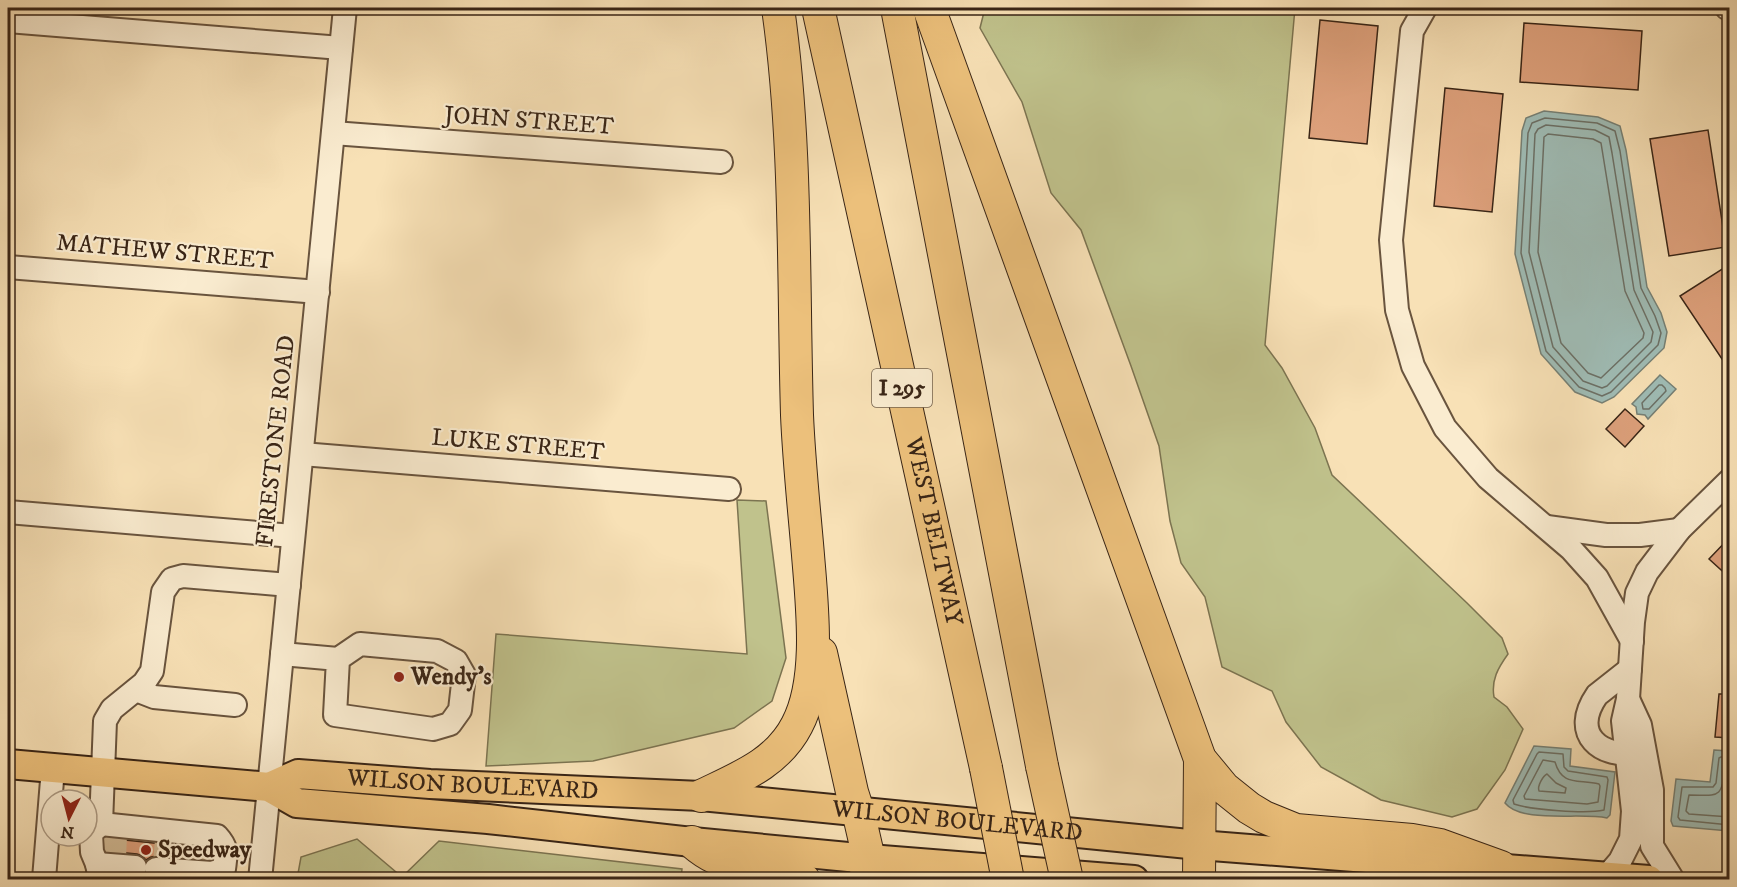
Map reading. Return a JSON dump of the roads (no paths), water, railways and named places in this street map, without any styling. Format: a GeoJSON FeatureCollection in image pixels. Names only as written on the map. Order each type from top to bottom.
{"type":"FeatureCollection","features":[{"type":"Feature","properties":{"kind":"highway"},"geometry":{"type":"LineString","coordinates":[[701,796],[762,765],[781,748],[797,726],[811,679],[813,617],[797,417],[790,118],[778,8]]}},
{"type":"Feature","properties":{"kind":"highway","name":"WEST BELTWAY"},"geometry":{"type":"LineString","coordinates":[[819,8],[986,768],[1008,879]]}},
{"type":"Feature","properties":{"kind":"highway","name":"I 295"},"geometry":{"type":"LineString","coordinates":[[897,8],[1042,766],[1067,879]]}},
{"type":"Feature","properties":{"kind":"highway"},"geometry":{"type":"LineString","coordinates":[[929,8],[1200,759],[1199,879]]}},
{"type":"Feature","properties":{"kind":"highway"},"geometry":{"type":"LineString","coordinates":[[813,617],[858,811],[867,869]]}},
{"type":"Feature","properties":{"kind":"highway"},"geometry":{"type":"LineString","coordinates":[[1200,759],[1224,788],[1249,808],[1296,830],[1412,840],[1440,845],[1502,867]]}},
{"type":"Feature","properties":{"kind":"highway"},"geometry":{"type":"LineString","coordinates":[[692,842],[704,852],[718,859],[782,869],[804,879]]}},
{"type":"Feature","properties":{"kind":"main road","name":"WILSON BOULEVARD"},"geometry":{"type":"LineString","coordinates":[[8,764],[269,787],[297,803],[488,819],[692,842],[867,869],[1134,879]]}},
{"type":"Feature","properties":{"kind":"main road","name":"WILSON BOULEVARD"},"geometry":{"type":"LineString","coordinates":[[269,787],[298,774],[465,786],[701,796],[1199,845],[1628,878]]}},
{"type":"Feature","properties":{"kind":"street","name":"FIRESTONE ROAD"},"geometry":{"type":"LineString","coordinates":[[260,879],[345,8]]}},
{"type":"Feature","properties":{"kind":"street"},"geometry":{"type":"LineString","coordinates":[[1425,8],[1412,31],[1391,240],[1396,310],[1413,366],[1445,428],[1488,478],[1571,549],[1597,578],[1632,641]]}},
{"type":"Feature","properties":{"kind":"street"},"geometry":{"type":"LineString","coordinates":[[8,21],[341,48]]}},
{"type":"Feature","properties":{"kind":"street","name":"JOHN STREET"},"geometry":{"type":"LineString","coordinates":[[333,133],[721,162]]}},
{"type":"Feature","properties":{"kind":"street","name":"MATHEW STREET"},"geometry":{"type":"LineString","coordinates":[[8,267],[318,292]]}},
{"type":"Feature","properties":{"kind":"street","name":"LUKE STREET"},"geometry":{"type":"LineString","coordinates":[[302,454],[729,489]]}},
{"type":"Feature","properties":{"kind":"street"},"geometry":{"type":"LineString","coordinates":[[1628,878],[1620,861],[1631,839],[1633,811],[1630,774],[1636,754],[1640,725],[1628,699],[1637,593],[1647,572],[1679,530],[1730,480]]}},
{"type":"Feature","properties":{"kind":"street"},"geometry":{"type":"LineString","coordinates":[[8,512],[293,536]]}},
{"type":"Feature","properties":{"kind":"street"},"geometry":{"type":"LineString","coordinates":[[1546,527],[1606,535],[1640,535],[1679,530]]}},
{"type":"Feature","properties":{"kind":"street"},"geometry":{"type":"LineString","coordinates":[[112,829],[103,772],[105,721],[112,709],[144,683],[152,671],[164,592],[172,579],[183,576],[289,585]]}},
{"type":"Feature","properties":{"kind":"street"},"geometry":{"type":"LineString","coordinates":[[282,654],[338,659],[360,644],[437,651],[456,661],[464,675],[460,710],[450,724],[433,729],[335,715],[338,659]]}},
{"type":"Feature","properties":{"kind":"street"},"geometry":{"type":"LineString","coordinates":[[1630,669],[1597,695],[1587,722],[1590,736],[1596,744],[1611,753],[1636,754]]}},
{"type":"Feature","properties":{"kind":"street"},"geometry":{"type":"LineString","coordinates":[[136,690],[154,697],[235,705]]}},
{"type":"Feature","properties":{"kind":"street"},"geometry":{"type":"LineString","coordinates":[[1636,754],[1652,790],[1652,846],[1673,879]]}},
{"type":"Feature","properties":{"kind":"street"},"geometry":{"type":"LineString","coordinates":[[44,879],[53,768]]}},
{"type":"Feature","properties":{"kind":"street"},"geometry":{"type":"LineString","coordinates":[[112,829],[187,837],[217,836],[224,843],[226,853],[224,868],[161,869],[92,852],[91,833],[112,829]]}},
{"type":"Feature","properties":{"kind":"water"},"geometry":{"type":"Polygon","coordinates":[[[1544,111],[1598,117],[1620,126],[1626,150],[1647,287],[1661,313],[1667,332],[1664,348],[1614,397],[1602,403],[1575,392],[1541,354],[1515,254],[1522,131],[1526,118],[1544,111]]]}},
{"type":"Feature","properties":{"kind":"water"},"geometry":{"type":"Polygon","coordinates":[[[1660,375],[1676,389],[1648,419],[1645,415],[1637,414],[1636,407],[1632,404],[1660,375]]]}},
{"type":"Feature","properties":{"kind":"water"},"geometry":{"type":"Polygon","coordinates":[[[1534,746],[1571,749],[1570,766],[1615,772],[1610,815],[1607,818],[1538,815],[1513,809],[1505,803],[1534,746]]]}},
{"type":"Feature","properties":{"kind":"water"},"geometry":{"type":"Polygon","coordinates":[[[1714,750],[1729,751],[1729,831],[1673,826],[1671,821],[1676,779],[1710,782],[1714,750]]]}},
{"type":"Feature","properties":{"kind":"tunnel"},"geometry":{"type":"LineString","coordinates":[[115,858],[116,835]]}},
{"type":"Feature","properties":{"kind":"tunnel"},"geometry":{"type":"LineString","coordinates":[[164,863],[166,840]]}},
{"type":"Feature","properties":{"kind":"tunnel"},"geometry":{"type":"LineString","coordinates":[[185,864],[187,841]]}},
{"type":"Feature","properties":{"kind":"tunnel"},"geometry":{"type":"LineString","coordinates":[[206,866],[208,843]]}},
{"type":"Feature","properties":{"kind":"place","name":"Wendy's"},"geometry":{"type":"Point","coordinates":[399,677]}},
{"type":"Feature","properties":{"kind":"place","name":"Speedway"},"geometry":{"type":"Point","coordinates":[146,850]}}]}
